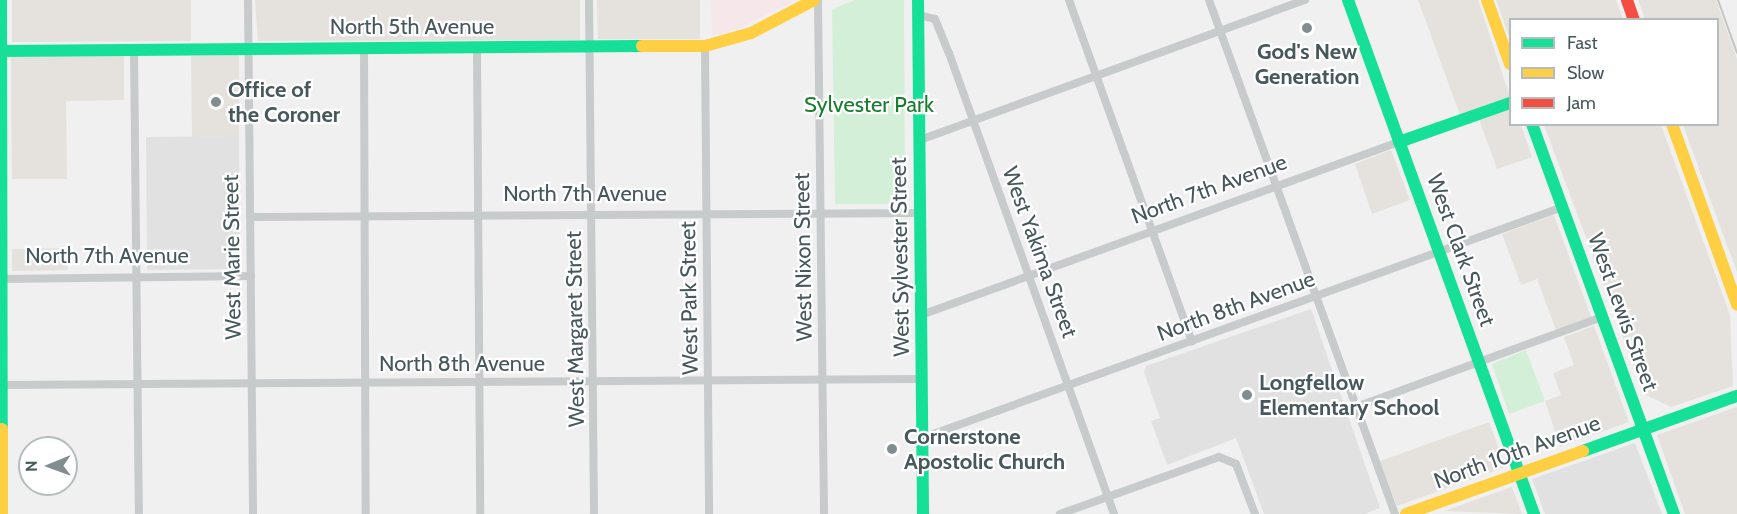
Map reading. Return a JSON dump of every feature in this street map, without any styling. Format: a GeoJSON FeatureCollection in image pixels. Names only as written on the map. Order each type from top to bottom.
{"type":"FeatureCollection","features":[{"type":"Feature","properties":{"kind":"street"},"geometry":{"type":"LineString","coordinates":[[1,511],[0,51],[2,0]]}},
{"type":"Feature","properties":{"kind":"street","name":"West Marie Street"},"geometry":{"type":"LineString","coordinates":[[248,0],[253,514]]}},
{"type":"Feature","properties":{"kind":"street","name":"West Margaret Street"},"geometry":{"type":"LineString","coordinates":[[589,0],[594,514]]}},
{"type":"Feature","properties":{"kind":"street","name":"North 5th Avenue"},"geometry":{"type":"LineString","coordinates":[[0,51],[705,46],[751,33],[816,0]]}},
{"type":"Feature","properties":{"kind":"street","name":"West Nixon Street"},"geometry":{"type":"LineString","coordinates":[[816,0],[824,514]]}},
{"type":"Feature","properties":{"kind":"street","name":"West Sylvester Street"},"geometry":{"type":"LineString","coordinates":[[918,0],[923,514]]}},
{"type":"Feature","properties":{"kind":"street"},"geometry":{"type":"LineString","coordinates":[[1069,0],[1192,341]]}},
{"type":"Feature","properties":{"kind":"street"},"geometry":{"type":"LineString","coordinates":[[1209,0],[1395,514]]}},
{"type":"Feature","properties":{"kind":"street"},"geometry":{"type":"LineString","coordinates":[[920,140],[1305,0]]}},
{"type":"Feature","properties":{"kind":"street","name":"West Clark Street"},"geometry":{"type":"LineString","coordinates":[[1348,0],[1534,514]]}},
{"type":"Feature","properties":{"kind":"street"},"geometry":{"type":"LineString","coordinates":[[1487,0],[1509,61]]}},
{"type":"Feature","properties":{"kind":"street"},"geometry":{"type":"LineString","coordinates":[[1627,0],[1633,18]]}},
{"type":"Feature","properties":{"kind":"street","name":"West Yakima Street"},"geometry":{"type":"LineString","coordinates":[[918,15],[935,19],[1114,514]]}},
{"type":"Feature","properties":{"kind":"street","name":"West Park Street"},"geometry":{"type":"LineString","coordinates":[[705,46],[709,514]]}},
{"type":"Feature","properties":{"kind":"street"},"geometry":{"type":"LineString","coordinates":[[477,47],[480,514]]}},
{"type":"Feature","properties":{"kind":"street"},"geometry":{"type":"LineString","coordinates":[[364,48],[366,514]]}},
{"type":"Feature","properties":{"kind":"street"},"geometry":{"type":"LineString","coordinates":[[134,49],[140,514]]}},
{"type":"Feature","properties":{"kind":"street","name":"North 7th Avenue"},"geometry":{"type":"LineString","coordinates":[[921,315],[1509,103]]}},
{"type":"Feature","properties":{"kind":"street","name":"West Lewis Street"},"geometry":{"type":"LineString","coordinates":[[1534,126],[1674,514]]}},
{"type":"Feature","properties":{"kind":"street"},"geometry":{"type":"LineString","coordinates":[[1673,126],[1737,304]]}},
{"type":"Feature","properties":{"kind":"street","name":"North 8th Avenue"},"geometry":{"type":"LineString","coordinates":[[922,438],[1563,207]]}},
{"type":"Feature","properties":{"kind":"street","name":"North 7th Avenue"},"geometry":{"type":"LineString","coordinates":[[250,218],[920,213]]}},
{"type":"Feature","properties":{"kind":"street","name":"North 7th Avenue"},"geometry":{"type":"LineString","coordinates":[[1,279],[250,276]]}},
{"type":"Feature","properties":{"kind":"street"},"geometry":{"type":"LineString","coordinates":[[1356,407],[1602,317]]}},
{"type":"Feature","properties":{"kind":"street","name":"North 8th Avenue"},"geometry":{"type":"LineString","coordinates":[[2,385],[922,379]]}},
{"type":"Feature","properties":{"kind":"street","name":"North 10th Avenue"},"geometry":{"type":"LineString","coordinates":[[1406,514],[1737,396]]}},
{"type":"Feature","properties":{"kind":"street"},"geometry":{"type":"LineString","coordinates":[[1060,514],[1215,458],[1229,459],[1238,469],[1255,514]]}},
{"type":"Feature","properties":{"kind":"shaded area"},"geometry":{"type":"Polygon","coordinates":[[[12,0],[191,0],[191,41],[12,42],[12,0]]]}},
{"type":"Feature","properties":{"kind":"shaded area"},"geometry":{"type":"Polygon","coordinates":[[[255,0],[580,0],[580,40],[258,41],[255,0]]]}},
{"type":"Feature","properties":{"kind":"shaded area"},"geometry":{"type":"Polygon","coordinates":[[[597,0],[700,0],[700,39],[598,39],[597,0]]]}},
{"type":"Feature","properties":{"kind":"shaded area"},"geometry":{"type":"Polygon","coordinates":[[[711,0],[797,0],[730,33],[712,35],[711,0]]]}},
{"type":"Feature","properties":{"kind":"shaded area"},"geometry":{"type":"Polygon","coordinates":[[[1418,0],[1478,0],[1509,97],[1460,115],[1418,0]]]}},
{"type":"Feature","properties":{"kind":"shaded area"},"geometry":{"type":"Polygon","coordinates":[[[1496,0],[1616,0],[1623,18],[1509,18],[1509,36],[1496,0]]]}},
{"type":"Feature","properties":{"kind":"shaded area"},"geometry":{"type":"Polygon","coordinates":[[[1638,0],[1716,0],[1737,59],[1737,272],[1683,126],[1719,126],[1719,18],[1645,18],[1638,0]]]}},
{"type":"Feature","properties":{"kind":"shaded area"},"geometry":{"type":"Polygon","coordinates":[[[239,55],[239,136],[192,137],[191,56],[239,55]]]}},
{"type":"Feature","properties":{"kind":"shaded area"},"geometry":{"type":"Polygon","coordinates":[[[11,56],[124,56],[124,100],[66,101],[67,179],[12,179],[11,56]]]}},
{"type":"Feature","properties":{"kind":"shaded area"},"geometry":{"type":"Polygon","coordinates":[[[1509,107],[1509,126],[1521,126],[1532,157],[1497,169],[1479,119],[1509,107]]]}},
{"type":"Feature","properties":{"kind":"shaded area"},"geometry":{"type":"Polygon","coordinates":[[[1544,126],[1661,126],[1730,315],[1733,386],[1671,407],[1644,394],[1544,126]]]}},
{"type":"Feature","properties":{"kind":"shaded area"},"geometry":{"type":"Polygon","coordinates":[[[239,136],[240,269],[147,270],[146,137],[239,136]]]}},
{"type":"Feature","properties":{"kind":"shaded area"},"geometry":{"type":"Polygon","coordinates":[[[1391,150],[1410,200],[1372,214],[1355,164],[1391,150]]]}},
{"type":"Feature","properties":{"kind":"shaded area"},"geometry":{"type":"Polygon","coordinates":[[[1554,215],[1591,317],[1556,330],[1537,279],[1521,285],[1502,234],[1554,215]]]}},
{"type":"Feature","properties":{"kind":"shaded area"},"geometry":{"type":"Polygon","coordinates":[[[68,248],[68,270],[12,271],[12,249],[68,248]]]}},
{"type":"Feature","properties":{"kind":"shaded area","name":"Longfellow Elementary School"},"geometry":{"type":"Polygon","coordinates":[[[1311,309],[1380,508],[1364,514],[1264,514],[1236,438],[1167,465],[1151,421],[1160,418],[1144,372],[1146,366],[1311,309]]]}},
{"type":"Feature","properties":{"kind":"shaded area"},"geometry":{"type":"Polygon","coordinates":[[[1594,326],[1629,422],[1560,447],[1545,401],[1561,395],[1553,373],[1574,365],[1564,337],[1594,326]]]}},
{"type":"Feature","properties":{"kind":"shaded area"},"geometry":{"type":"Polygon","coordinates":[[[1737,407],[1737,514],[1685,514],[1657,435],[1737,407]]]}},
{"type":"Feature","properties":{"kind":"shaded area"},"geometry":{"type":"Polygon","coordinates":[[[1489,422],[1506,467],[1397,506],[1380,461],[1489,422]]]}},
{"type":"Feature","properties":{"kind":"shaded area"},"geometry":{"type":"Polygon","coordinates":[[[1635,443],[1662,514],[1545,514],[1532,479],[1635,443]]]}},
{"type":"Feature","properties":{"kind":"shaded area"},"geometry":{"type":"Polygon","coordinates":[[[1512,487],[1522,514],[1444,511],[1512,487]]]}},
{"type":"Feature","properties":{"kind":"green space","name":"Sylvester Park"},"geometry":{"type":"Polygon","coordinates":[[[855,0],[904,0],[905,204],[835,204],[832,9],[855,0]]]}},
{"type":"Feature","properties":{"kind":"green space"},"geometry":{"type":"Polygon","coordinates":[[[1526,350],[1545,401],[1509,414],[1492,364],[1526,350]]]}},
{"type":"Feature","properties":{"kind":"railway"},"geometry":{"type":"LineString","coordinates":[[1718,0],[1737,53]]}},
{"type":"Feature","properties":{"kind":"traffic: fast"},"geometry":{"type":"LineString","coordinates":[[1,0],[2,429]]}},
{"type":"Feature","properties":{"kind":"traffic: fast"},"geometry":{"type":"LineString","coordinates":[[918,0],[923,514]]}},
{"type":"Feature","properties":{"kind":"traffic: fast"},"geometry":{"type":"LineString","coordinates":[[1348,0],[1534,514]]}},
{"type":"Feature","properties":{"kind":"traffic: fast"},"geometry":{"type":"LineString","coordinates":[[0,51],[642,46]]}},
{"type":"Feature","properties":{"kind":"traffic: fast"},"geometry":{"type":"LineString","coordinates":[[1399,142],[1509,103]]}},
{"type":"Feature","properties":{"kind":"traffic: fast"},"geometry":{"type":"LineString","coordinates":[[1533,126],[1674,514]]}},
{"type":"Feature","properties":{"kind":"traffic: fast"},"geometry":{"type":"LineString","coordinates":[[1583,451],[1737,396]]}},
{"type":"Feature","properties":{"kind":"traffic: slow"},"geometry":{"type":"LineString","coordinates":[[642,46],[705,46],[751,33],[814,0]]}},
{"type":"Feature","properties":{"kind":"traffic: slow"},"geometry":{"type":"LineString","coordinates":[[1487,0],[1509,61]]}},
{"type":"Feature","properties":{"kind":"traffic: slow"},"geometry":{"type":"LineString","coordinates":[[1673,126],[1737,305]]}},
{"type":"Feature","properties":{"kind":"traffic: slow"},"geometry":{"type":"LineString","coordinates":[[2,429],[2,514]]}},
{"type":"Feature","properties":{"kind":"traffic: slow"},"geometry":{"type":"LineString","coordinates":[[1406,514],[1583,451]]}},
{"type":"Feature","properties":{"kind":"traffic: jam"},"geometry":{"type":"LineString","coordinates":[[1627,0],[1633,18]]}},
{"type":"Feature","properties":{"kind":"place","name":"God's New Generation"},"geometry":{"type":"Point","coordinates":[1307,28]}},
{"type":"Feature","properties":{"kind":"place","name":"Office of the Coroner"},"geometry":{"type":"Point","coordinates":[216,102]}},
{"type":"Feature","properties":{"kind":"place","name":"Longfellow Elementary School"},"geometry":{"type":"Point","coordinates":[1247,395]}},
{"type":"Feature","properties":{"kind":"place","name":"Cornerstone Apostolic Church"},"geometry":{"type":"Point","coordinates":[892,449]}}]}
